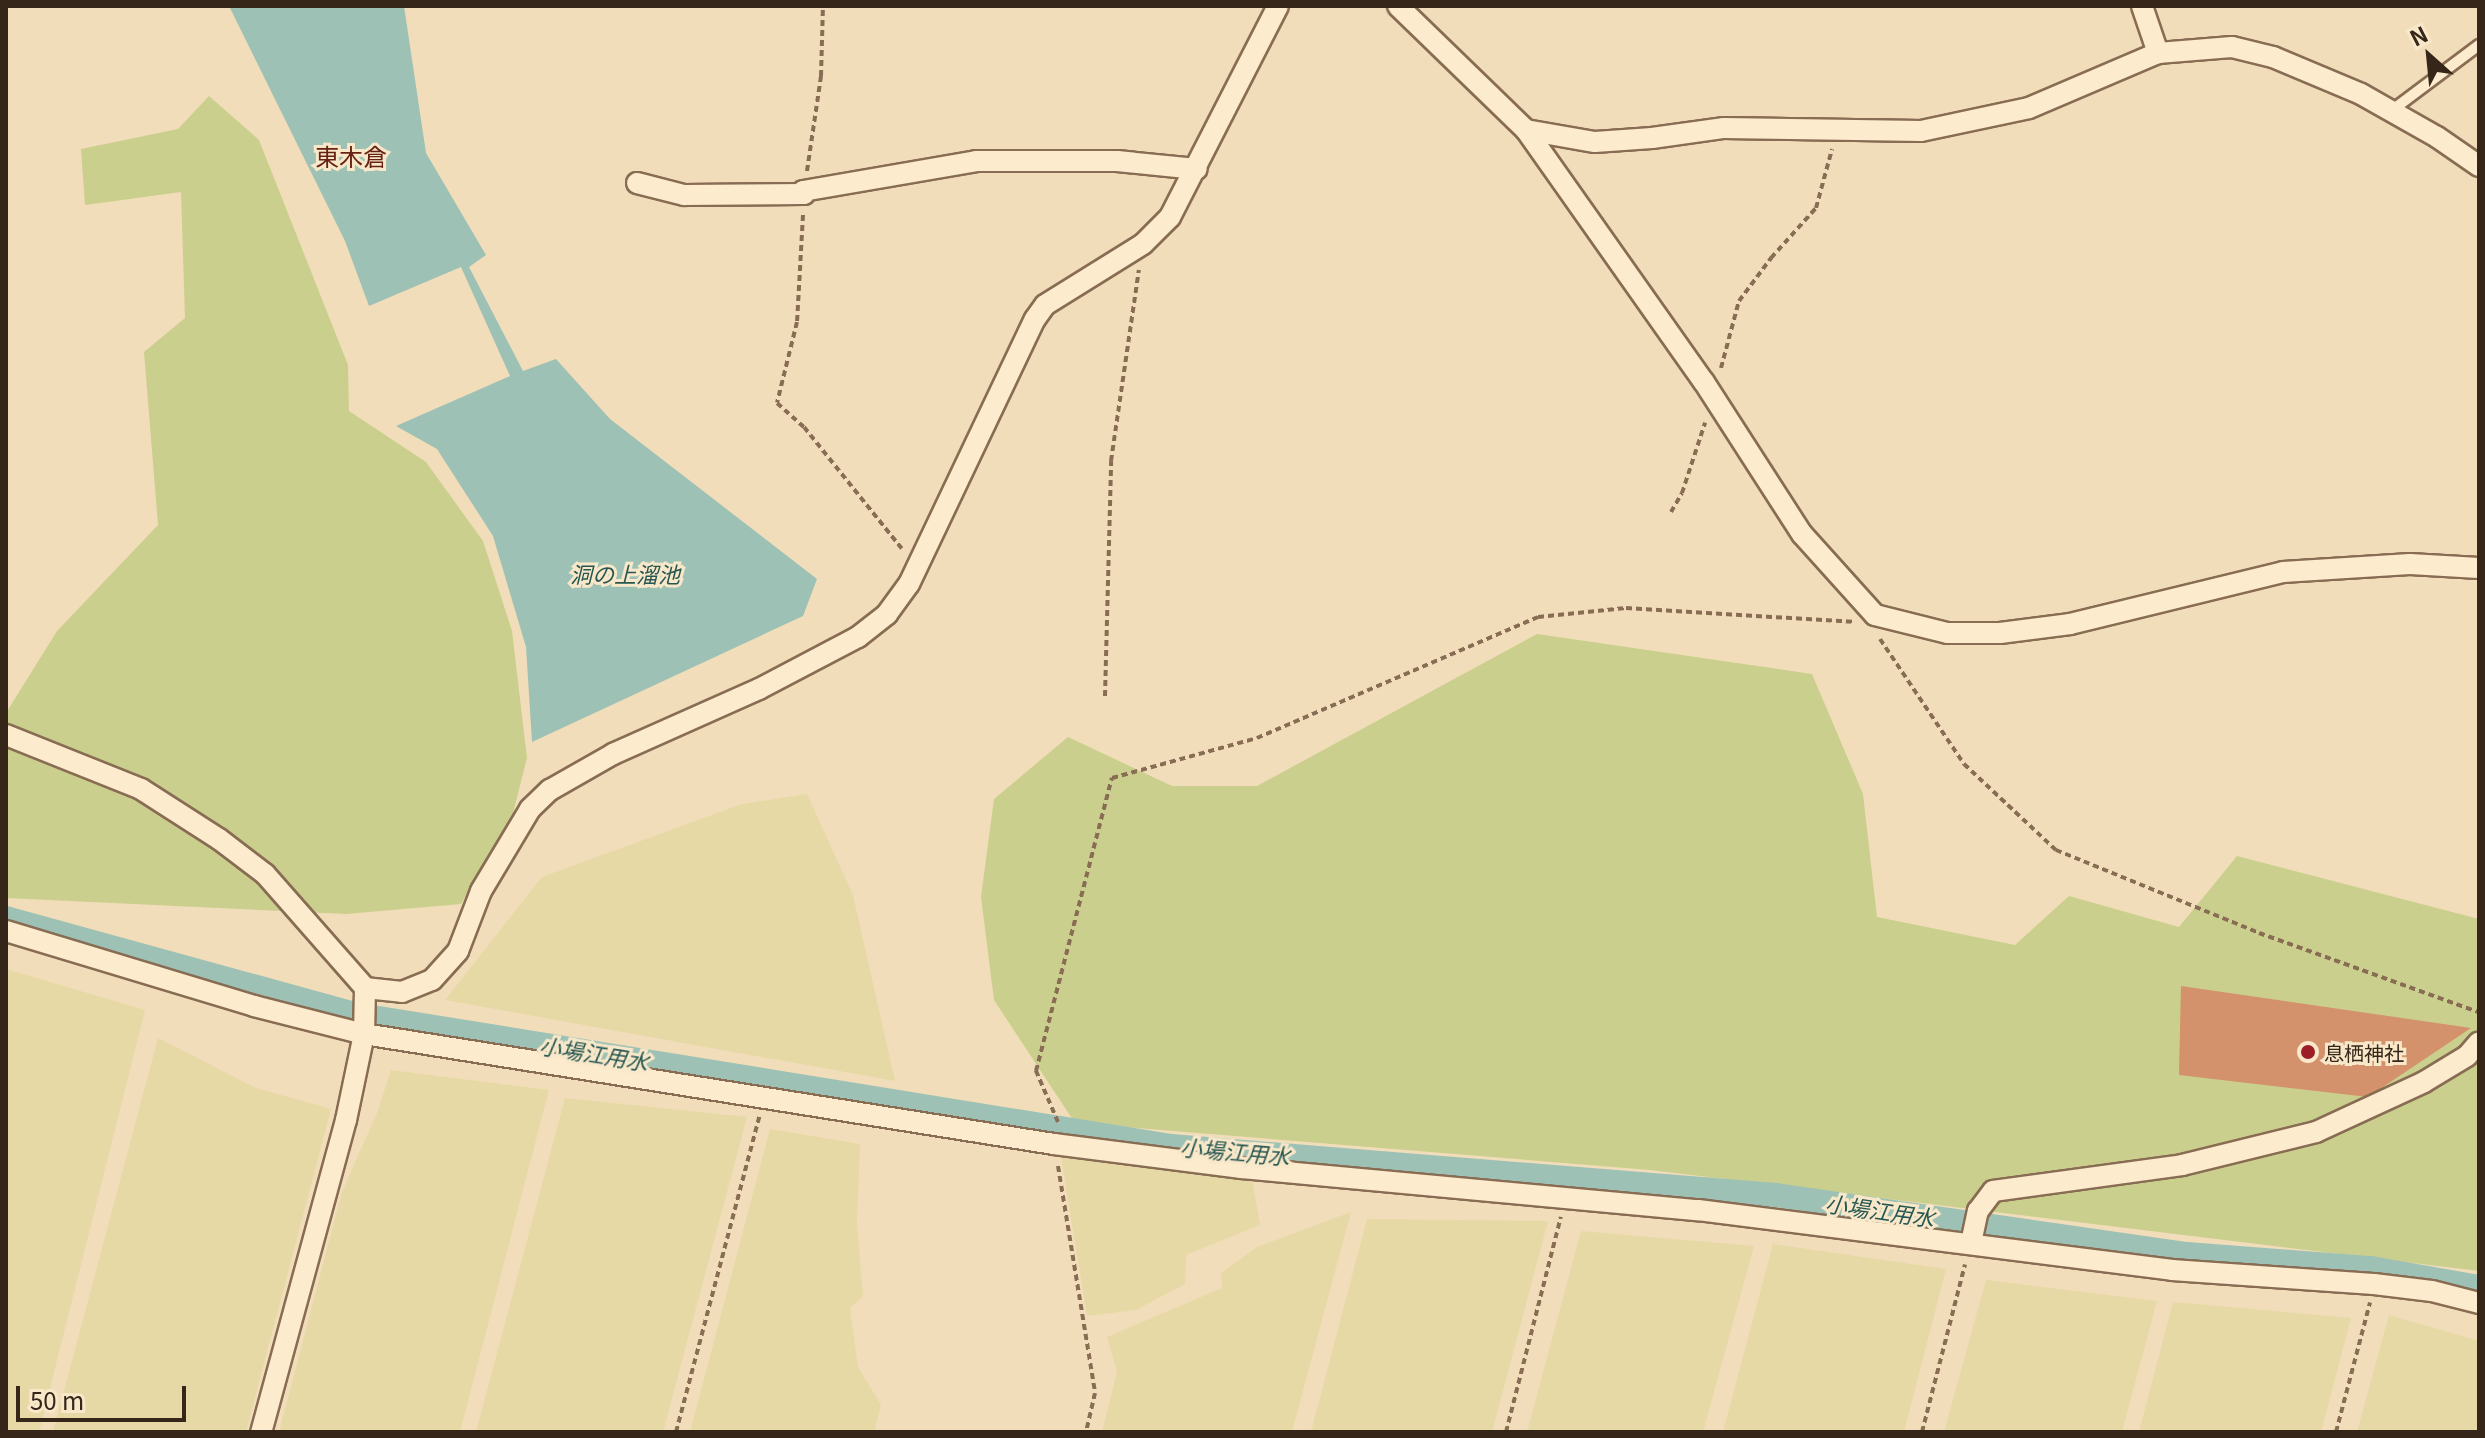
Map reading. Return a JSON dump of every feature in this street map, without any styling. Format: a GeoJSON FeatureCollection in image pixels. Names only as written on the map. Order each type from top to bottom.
{"type":"FeatureCollection","features":[{"type":"Feature","properties":{"kind":"street"},"geometry":{"type":"LineString","coordinates":[[365,988],[402,992],[432,980],[458,951],[481,891],[530,809],[550,790],[613,754],[759,689],[858,637],[887,614],[909,584],[915,565],[1035,319],[1052,301],[1143,244],[1170,217],[1278,6]]}},
{"type":"Feature","properties":{"kind":"street"},"geometry":{"type":"LineString","coordinates":[[1398,6],[1526,130],[1714,397],[1802,534],[1872,619],[1947,633],[2000,633],[2070,624],[2283,572],[2410,564],[2479,568]]}},
{"type":"Feature","properties":{"kind":"street"},"geometry":{"type":"LineString","coordinates":[[2142,6],[2158,53]]}},
{"type":"Feature","properties":{"kind":"street"},"geometry":{"type":"LineString","coordinates":[[1526,130],[1595,142],[1724,128],[1921,131],[2015,112],[2158,53],[2232,47],[2273,57],[2315,73],[2391,111],[2479,166]]}},
{"type":"Feature","properties":{"kind":"street"},"geometry":{"type":"LineString","coordinates":[[637,183],[684,195],[804,194],[803,191],[976,161],[1117,161],[1197,169]]}},
{"type":"Feature","properties":{"kind":"street"},"geometry":{"type":"LineString","coordinates":[[6,735],[141,789],[219,839],[265,874],[365,988],[365,1023],[346,1120],[261,1432]]}},
{"type":"Feature","properties":{"kind":"street"},"geometry":{"type":"LineString","coordinates":[[6,931],[254,1006],[365,1023],[764,1097],[1054,1144],[1241,1168],[1974,1229],[2172,1270],[2374,1284],[2432,1291],[2479,1303]]}},
{"type":"Feature","properties":{"kind":"street"},"geometry":{"type":"LineString","coordinates":[[1974,1229],[1993,1191],[2182,1165],[2316,1132],[2424,1082],[2467,1056],[2479,1042]]}},
{"type":"Feature","properties":{"kind":"lane"},"geometry":{"type":"LineString","coordinates":[[2391,111],[2479,45]]}},
{"type":"Feature","properties":{"kind":"path"},"geometry":{"type":"LineString","coordinates":[[823,6],[821,76],[804,194],[797,322],[777,403],[804,427],[915,565]]}},
{"type":"Feature","properties":{"kind":"path"},"geometry":{"type":"LineString","coordinates":[[1671,512],[1682,493],[1714,397],[1739,301],[1771,258],[1816,208],[1837,131]]}},
{"type":"Feature","properties":{"kind":"path"},"geometry":{"type":"LineString","coordinates":[[1105,696],[1111,461],[1143,244]]}},
{"type":"Feature","properties":{"kind":"path"},"geometry":{"type":"LineString","coordinates":[[1059,1120],[1036,1071],[1112,778],[1257,738],[1538,617],[1626,608],[1872,619],[1964,764],[2056,850],[2259,933],[2479,1012]]}},
{"type":"Feature","properties":{"kind":"path"},"geometry":{"type":"LineString","coordinates":[[676,1432],[764,1097]]}},
{"type":"Feature","properties":{"kind":"path"},"geometry":{"type":"LineString","coordinates":[[1054,1144],[1095,1393],[1086,1432]]}},
{"type":"Feature","properties":{"kind":"path"},"geometry":{"type":"LineString","coordinates":[[1506,1432],[1566,1196]]}},
{"type":"Feature","properties":{"kind":"path"},"geometry":{"type":"LineString","coordinates":[[1922,1432],[1974,1229]]}},
{"type":"Feature","properties":{"kind":"path"},"geometry":{"type":"LineString","coordinates":[[2336,1432],[2374,1284]]}},
{"type":"Feature","properties":{"kind":"shaded area"},"geometry":{"type":"Polygon","coordinates":[[[807,794],[853,895],[895,1081],[445,1000],[542,877],[742,804],[807,794]]]}},
{"type":"Feature","properties":{"kind":"shaded area"},"geometry":{"type":"Polygon","coordinates":[[[6,969],[145,1010],[39,1432],[6,1432],[6,969]]]}},
{"type":"Feature","properties":{"kind":"shaded area"},"geometry":{"type":"Polygon","coordinates":[[[158,1038],[256,1088],[331,1109],[246,1432],[53,1432],[158,1038]]]}},
{"type":"Feature","properties":{"kind":"shaded area"},"geometry":{"type":"Polygon","coordinates":[[[391,1070],[549,1090],[460,1432],[279,1432],[342,1192],[377,1113],[391,1070]]]}},
{"type":"Feature","properties":{"kind":"shaded area"},"geometry":{"type":"Polygon","coordinates":[[[565,1098],[747,1117],[663,1432],[476,1432],[565,1098]]]}},
{"type":"Feature","properties":{"kind":"shaded area"},"geometry":{"type":"Polygon","coordinates":[[[770,1129],[860,1144],[857,1222],[863,1296],[850,1308],[858,1367],[881,1405],[874,1432],[690,1432],[770,1129]]]}},
{"type":"Feature","properties":{"kind":"shaded area"},"geometry":{"type":"Polygon","coordinates":[[[1061,1157],[1251,1173],[1260,1225],[1186,1255],[1185,1284],[1136,1310],[1087,1316],[1061,1157]]]}},
{"type":"Feature","properties":{"kind":"shaded area"},"geometry":{"type":"Polygon","coordinates":[[[1351,1212],[1292,1432],[1102,1432],[1117,1371],[1107,1337],[1222,1288],[1221,1273],[1257,1247],[1351,1212]]]}},
{"type":"Feature","properties":{"kind":"shaded area"},"geometry":{"type":"Polygon","coordinates":[[[1367,1219],[1548,1221],[1492,1432],[1311,1432],[1367,1219]]]}},
{"type":"Feature","properties":{"kind":"shaded area"},"geometry":{"type":"Polygon","coordinates":[[[1581,1231],[1754,1246],[1703,1432],[1527,1432],[1581,1231]]]}},
{"type":"Feature","properties":{"kind":"shaded area"},"geometry":{"type":"Polygon","coordinates":[[[1773,1244],[1946,1269],[1904,1432],[1723,1432],[1773,1244]]]}},
{"type":"Feature","properties":{"kind":"shaded area"},"geometry":{"type":"Polygon","coordinates":[[[1986,1280],[2157,1301],[2122,1432],[1944,1432],[1986,1280]]]}},
{"type":"Feature","properties":{"kind":"shaded area"},"geometry":{"type":"Polygon","coordinates":[[[2173,1302],[2351,1318],[2321,1432],[2139,1432],[2173,1302]]]}},
{"type":"Feature","properties":{"kind":"shaded area"},"geometry":{"type":"Polygon","coordinates":[[[2389,1315],[2479,1341],[2479,1432],[2357,1432],[2389,1315]]]}},
{"type":"Feature","properties":{"kind":"green space"},"geometry":{"type":"Polygon","coordinates":[[[209,96],[259,140],[348,365],[349,411],[426,462],[483,541],[512,631],[527,758],[513,813],[461,904],[346,914],[6,898],[6,713],[57,631],[158,525],[144,352],[185,318],[181,192],[85,205],[81,149],[178,129],[209,96]]]}},
{"type":"Feature","properties":{"kind":"green space"},"geometry":{"type":"Polygon","coordinates":[[[1537,634],[1812,674],[1863,794],[1877,917],[2015,945],[2069,896],[2179,927],[2237,856],[2479,919],[2479,1271],[1650,1170],[1075,1123],[994,1000],[981,897],[994,799],[1068,737],[1172,786],[1257,786],[1537,634]]]}},
{"type":"Feature","properties":{"kind":"water","name":"洞の上溜池"},"geometry":{"type":"Polygon","coordinates":[[[229,6],[404,6],[426,153],[486,255],[469,267],[523,371],[556,359],[610,419],[817,579],[803,616],[532,742],[526,647],[493,536],[437,449],[396,426],[510,376],[461,267],[369,306],[345,241],[229,6]]]}},
{"type":"Feature","properties":{"kind":"building","name":"息栖神社"},"geometry":{"type":"Polygon","coordinates":[[[2181,986],[2471,1028],[2368,1097],[2179,1075],[2181,986]]]}},
{"type":"Feature","properties":{"kind":"waterway","name":"小場江用水"},"geometry":{"type":"LineString","coordinates":[[6,918],[354,1014],[1171,1146],[1776,1195],[2187,1254],[2371,1268],[2479,1287]]}},
{"type":"Feature","properties":{"kind":"place","name":"息栖神社"},"geometry":{"type":"Point","coordinates":[2308,1052]}},
{"type":"Feature","properties":{"kind":"district","name":"東木倉"},"geometry":{"type":"Point","coordinates":[351,156]}}]}
